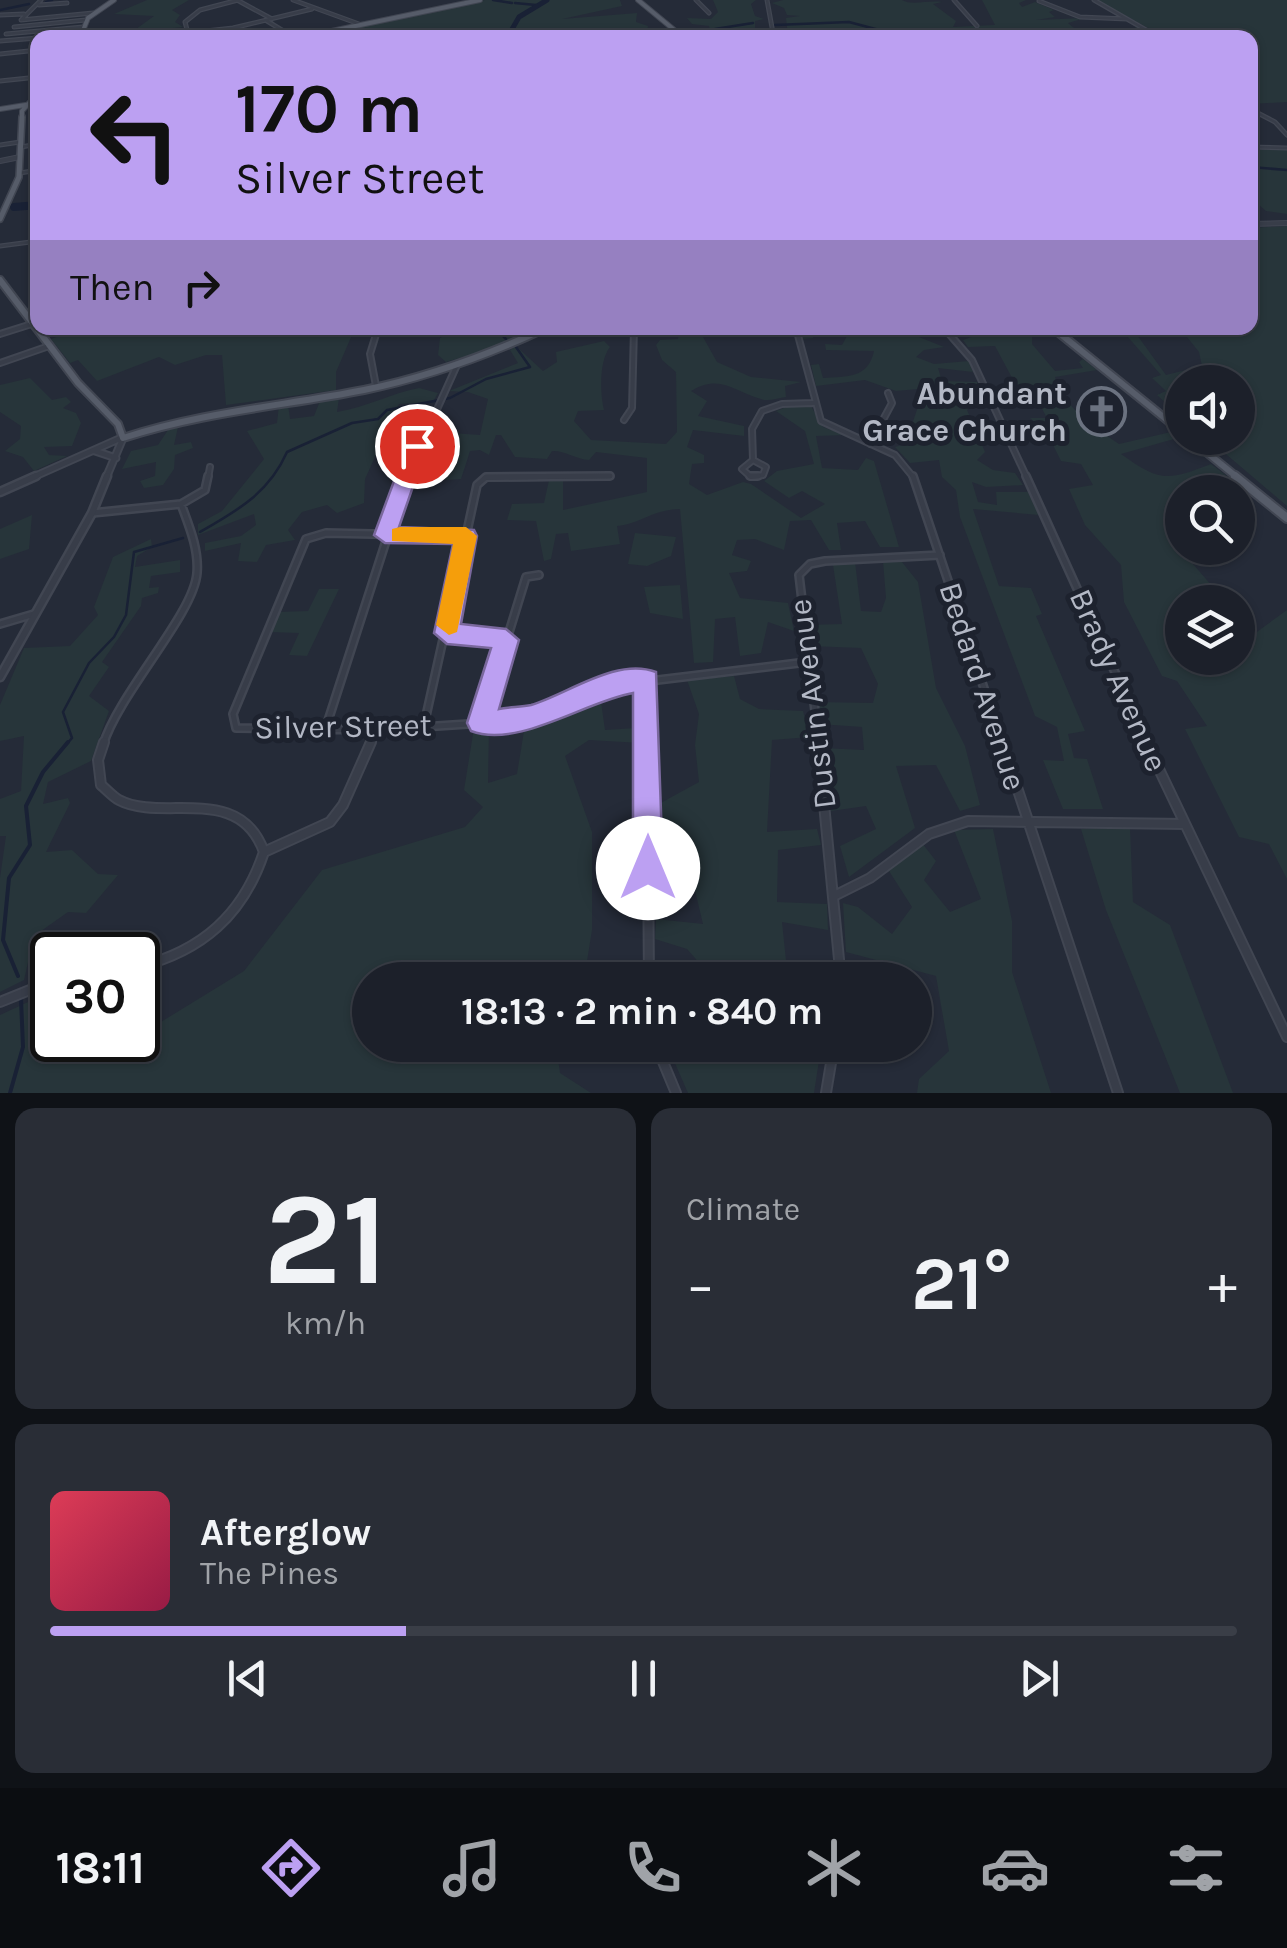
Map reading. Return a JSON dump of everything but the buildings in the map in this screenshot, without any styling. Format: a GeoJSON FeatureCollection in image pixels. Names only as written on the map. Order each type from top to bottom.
{"type":"FeatureCollection","features":[{"type":"Feature","properties":{"kind":"main road"},"geometry":{"type":"LineString","coordinates":[[81,30],[92,13],[114,0]]}},
{"type":"Feature","properties":{"kind":"main road"},"geometry":{"type":"LineString","coordinates":[[332,30],[480,0]]}},
{"type":"Feature","properties":{"kind":"main road"},"geometry":{"type":"LineString","coordinates":[[638,0],[674,30]]}},
{"type":"Feature","properties":{"kind":"main road"},"geometry":{"type":"LineString","coordinates":[[0,220],[20,173],[20,144],[26,104],[30,100]]}},
{"type":"Feature","properties":{"kind":"main road"},"geometry":{"type":"LineString","coordinates":[[0,108],[30,104]]}},
{"type":"Feature","properties":{"kind":"main road"},"geometry":{"type":"LineString","coordinates":[[0,280],[30,315]]}},
{"type":"Feature","properties":{"kind":"main road"},"geometry":{"type":"LineString","coordinates":[[44,335],[116,421],[122,438],[216,409],[376,386],[459,362],[528,335]]}},
{"type":"Feature","properties":{"kind":"main road"},"geometry":{"type":"LineString","coordinates":[[1062,335],[1165,418]]}},
{"type":"Feature","properties":{"kind":"main road"},"geometry":{"type":"LineString","coordinates":[[116,421],[133,427],[164,423]]}},
{"type":"Feature","properties":{"kind":"main road"},"geometry":{"type":"LineString","coordinates":[[1210,455],[1287,518]]}},
{"type":"Feature","properties":{"kind":"street"},"geometry":{"type":"LineString","coordinates":[[0,41],[41,0]]}},
{"type":"Feature","properties":{"kind":"street"},"geometry":{"type":"LineString","coordinates":[[187,30],[185,21],[196,12],[238,0],[272,19]]}},
{"type":"Feature","properties":{"kind":"street"},"geometry":{"type":"LineString","coordinates":[[292,0],[359,24]]}},
{"type":"Feature","properties":{"kind":"street"},"geometry":{"type":"LineString","coordinates":[[696,0],[709,14]]}},
{"type":"Feature","properties":{"kind":"street"},"geometry":{"type":"LineString","coordinates":[[767,0],[774,30]]}},
{"type":"Feature","properties":{"kind":"street"},"geometry":{"type":"LineString","coordinates":[[954,0],[977,26]]}},
{"type":"Feature","properties":{"kind":"street"},"geometry":{"type":"LineString","coordinates":[[1032,0],[1076,16],[1127,19]]}},
{"type":"Feature","properties":{"kind":"street"},"geometry":{"type":"LineString","coordinates":[[1094,0],[1146,30]]}},
{"type":"Feature","properties":{"kind":"street"},"geometry":{"type":"LineString","coordinates":[[36,5],[67,3]]}},
{"type":"Feature","properties":{"kind":"street"},"geometry":{"type":"LineString","coordinates":[[222,30],[312,9]]}},
{"type":"Feature","properties":{"kind":"street"},"geometry":{"type":"LineString","coordinates":[[21,20],[92,13]]}},
{"type":"Feature","properties":{"kind":"street"},"geometry":{"type":"LineString","coordinates":[[0,15],[27,14]]}},
{"type":"Feature","properties":{"kind":"street"},"geometry":{"type":"LineString","coordinates":[[14,27],[86,20]]}},
{"type":"Feature","properties":{"kind":"street"},"geometry":{"type":"LineString","coordinates":[[265,20],[282,30]]}},
{"type":"Feature","properties":{"kind":"street"},"geometry":{"type":"LineString","coordinates":[[49,30],[82,27]]}},
{"type":"Feature","properties":{"kind":"street"},"geometry":{"type":"LineString","coordinates":[[237,28],[241,30]]}},
{"type":"Feature","properties":{"kind":"street"},"geometry":{"type":"LineString","coordinates":[[6,34],[30,32]]}},
{"type":"Feature","properties":{"kind":"street"},"geometry":{"type":"LineString","coordinates":[[0,41],[30,39]]}},
{"type":"Feature","properties":{"kind":"street"},"geometry":{"type":"LineString","coordinates":[[0,54],[30,51]]}},
{"type":"Feature","properties":{"kind":"street"},"geometry":{"type":"LineString","coordinates":[[0,80],[30,78]]}},
{"type":"Feature","properties":{"kind":"street"},"geometry":{"type":"LineString","coordinates":[[1258,113],[1275,122],[1287,135]]}},
{"type":"Feature","properties":{"kind":"street"},"geometry":{"type":"LineString","coordinates":[[0,145],[30,144]]}},
{"type":"Feature","properties":{"kind":"street"},"geometry":{"type":"LineString","coordinates":[[1258,148],[1287,148]]}},
{"type":"Feature","properties":{"kind":"street"},"geometry":{"type":"LineString","coordinates":[[0,160],[20,157]]}},
{"type":"Feature","properties":{"kind":"street"},"geometry":{"type":"LineString","coordinates":[[20,173],[30,171]]}},
{"type":"Feature","properties":{"kind":"street"},"geometry":{"type":"LineString","coordinates":[[1258,224],[1287,223]]}},
{"type":"Feature","properties":{"kind":"street"},"geometry":{"type":"LineString","coordinates":[[0,246],[30,242]]}},
{"type":"Feature","properties":{"kind":"street"},"geometry":{"type":"LineString","coordinates":[[0,299],[12,295]]}},
{"type":"Feature","properties":{"kind":"street"},"geometry":{"type":"LineString","coordinates":[[0,334],[30,324]]}},
{"type":"Feature","properties":{"kind":"street"},"geometry":{"type":"LineString","coordinates":[[376,335],[370,354],[376,386]]}},
{"type":"Feature","properties":{"kind":"street"},"geometry":{"type":"LineString","coordinates":[[624,420],[632,408],[634,335]]}},
{"type":"Feature","properties":{"kind":"street"},"geometry":{"type":"LineString","coordinates":[[753,460],[749,429],[757,414],[779,404],[813,403],[798,335]]}},
{"type":"Feature","properties":{"kind":"street","name":"Brady Avenue"},"geometry":{"type":"LineString","coordinates":[[950,335],[972,360],[988,391],[1109,664],[1287,1037]]}},
{"type":"Feature","properties":{"kind":"street"},"geometry":{"type":"LineString","coordinates":[[0,363],[50,346]]}},
{"type":"Feature","properties":{"kind":"street"},"geometry":{"type":"LineString","coordinates":[[326,730],[413,455],[459,362]]}},
{"type":"Feature","properties":{"kind":"street"},"geometry":{"type":"LineString","coordinates":[[870,444],[892,402],[888,392]]}},
{"type":"Feature","properties":{"kind":"street","name":"Bedard Avenue"},"geometry":{"type":"LineString","coordinates":[[813,403],[826,426],[870,444],[909,467],[1118,1093]]}},
{"type":"Feature","properties":{"kind":"street"},"geometry":{"type":"LineString","coordinates":[[0,492],[122,438]]}},
{"type":"Feature","properties":{"kind":"street"},"geometry":{"type":"LineString","coordinates":[[0,677],[92,513],[122,438]]}},
{"type":"Feature","properties":{"kind":"street"},"geometry":{"type":"LineString","coordinates":[[88,452],[108,452],[116,458]]}},
{"type":"Feature","properties":{"kind":"street"},"geometry":{"type":"LineString","coordinates":[[753,460],[764,464],[763,475],[751,477],[743,471],[744,464],[753,460]]}},
{"type":"Feature","properties":{"kind":"street"},"geometry":{"type":"LineString","coordinates":[[92,513],[182,504],[206,490],[210,467]]}},
{"type":"Feature","properties":{"kind":"street"},"geometry":{"type":"LineString","coordinates":[[424,725],[477,484],[486,477],[610,476]]}},
{"type":"Feature","properties":{"kind":"street"},"geometry":{"type":"LineString","coordinates":[[182,504],[196,562],[196,581],[171,633],[109,721],[98,754],[100,781],[108,794],[120,801],[231,814],[254,831],[264,852]]}},
{"type":"Feature","properties":{"kind":"street","name":"Silver Street"},"geometry":{"type":"LineString","coordinates":[[385,535],[319,534],[301,544],[232,725],[376,730],[530,718],[608,686],[807,662]]}},
{"type":"Feature","properties":{"kind":"street"},"geometry":{"type":"LineString","coordinates":[[385,535],[466,536]]}},
{"type":"Feature","properties":{"kind":"street","name":"Dustin Avenue"},"geometry":{"type":"LineString","coordinates":[[840,962],[836,896],[798,580],[803,568],[844,558],[940,555]]}},
{"type":"Feature","properties":{"kind":"street"},"geometry":{"type":"LineString","coordinates":[[481,723],[526,577],[540,576]]}},
{"type":"Feature","properties":{"kind":"street"},"geometry":{"type":"LineString","coordinates":[[0,624],[34,614]]}},
{"type":"Feature","properties":{"kind":"street"},"geometry":{"type":"LineString","coordinates":[[447,633],[506,640]]}},
{"type":"Feature","properties":{"kind":"street"},"geometry":{"type":"LineString","coordinates":[[646,680],[649,962]]}},
{"type":"Feature","properties":{"kind":"street"},"geometry":{"type":"LineString","coordinates":[[160,962],[180,956],[220,927],[246,895],[264,852],[330,822],[376,730]]}},
{"type":"Feature","properties":{"kind":"street"},"geometry":{"type":"LineString","coordinates":[[836,896],[850,890],[916,838],[944,825],[1185,824]]}},
{"type":"Feature","properties":{"kind":"street"},"geometry":{"type":"LineString","coordinates":[[0,1002],[30,990]]}},
{"type":"Feature","properties":{"kind":"street"},"geometry":{"type":"LineString","coordinates":[[663,1062],[676,1093]]}},
{"type":"Feature","properties":{"kind":"street"},"geometry":{"type":"LineString","coordinates":[[826,1093],[831,1062]]}},
{"type":"Feature","properties":{"kind":"shaded area"},"geometry":{"type":"Polygon","coordinates":[[[147,0],[189,0],[172,10],[180,15],[175,22],[183,27],[135,30],[154,16],[114,14],[147,0]]]}},
{"type":"Feature","properties":{"kind":"shaded area"},"geometry":{"type":"Polygon","coordinates":[[[485,0],[620,0],[622,6],[562,19],[637,13],[636,22],[648,26],[647,30],[345,30],[485,0]]]}},
{"type":"Feature","properties":{"kind":"shaded area"},"geometry":{"type":"Polygon","coordinates":[[[713,0],[756,0],[751,4],[755,16],[764,19],[755,21],[755,30],[710,30],[709,26],[692,24],[687,18],[711,19],[718,12],[713,0]]]}},
{"type":"Feature","properties":{"kind":"shaded area"},"geometry":{"type":"Polygon","coordinates":[[[982,0],[1026,0],[1019,3],[1022,7],[1035,2],[1054,10],[1049,12],[1055,17],[1036,20],[1085,18],[1068,23],[1078,30],[787,30],[786,18],[800,16],[787,15],[784,8],[772,3],[942,2],[933,4],[956,21],[953,27],[995,25],[982,0]]]}},
{"type":"Feature","properties":{"kind":"shaded area"},"geometry":{"type":"Polygon","coordinates":[[[1096,0],[1287,0],[1287,102],[1258,104],[1258,30],[1152,30],[1096,0]]]}},
{"type":"Feature","properties":{"kind":"shaded area"},"geometry":{"type":"Polygon","coordinates":[[[1258,149],[1287,150],[1287,214],[1266,211],[1258,204],[1258,149]]]}},
{"type":"Feature","properties":{"kind":"shaded area"},"geometry":{"type":"Polygon","coordinates":[[[1287,226],[1287,506],[1227,455],[1255,455],[1255,365],[1202,365],[1199,352],[1187,337],[1258,335],[1258,228],[1287,226]]]}},
{"type":"Feature","properties":{"kind":"shaded area"},"geometry":{"type":"Polygon","coordinates":[[[62,335],[352,335],[336,372],[336,390],[226,405],[222,355],[206,355],[175,365],[159,357],[97,381],[78,360],[70,363],[51,339],[62,335]]]}},
{"type":"Feature","properties":{"kind":"shaded area"},"geometry":{"type":"Polygon","coordinates":[[[522,335],[446,362],[438,355],[440,338],[522,335]]]}},
{"type":"Feature","properties":{"kind":"shaded area"},"geometry":{"type":"Polygon","coordinates":[[[679,335],[702,335],[717,362],[751,377],[801,382],[785,386],[786,397],[770,400],[719,384],[691,391],[707,401],[698,416],[744,426],[744,436],[693,430],[687,447],[704,455],[704,463],[692,464],[689,484],[707,495],[743,482],[751,484],[801,518],[825,504],[802,491],[789,498],[764,481],[777,471],[814,464],[805,431],[776,411],[792,405],[811,406],[823,427],[845,435],[816,436],[822,468],[858,470],[866,458],[874,461],[899,547],[880,547],[865,521],[837,523],[841,550],[829,550],[811,520],[790,521],[784,550],[755,539],[737,540],[732,555],[751,561],[747,571],[729,573],[740,598],[788,603],[794,631],[768,622],[761,653],[740,656],[735,617],[715,619],[713,662],[694,663],[680,509],[617,526],[620,544],[571,551],[568,533],[556,534],[551,559],[544,561],[536,521],[507,520],[512,504],[544,503],[549,480],[563,481],[563,510],[647,492],[647,458],[596,452],[589,460],[552,451],[547,459],[515,457],[501,435],[496,435],[489,455],[480,450],[470,451],[461,479],[444,480],[452,433],[480,435],[488,399],[449,391],[518,363],[510,350],[516,346],[543,371],[557,362],[556,352],[604,341],[610,347],[601,377],[604,410],[578,411],[574,421],[591,440],[666,444],[677,432],[676,372],[662,360],[656,345],[660,340],[678,339],[679,335]]]}},
{"type":"Feature","properties":{"kind":"shaded area"},"geometry":{"type":"Polygon","coordinates":[[[843,335],[920,335],[944,347],[924,350],[916,357],[934,364],[969,361],[973,372],[938,368],[942,381],[977,382],[985,392],[949,385],[950,397],[966,399],[972,406],[967,410],[985,452],[977,460],[993,470],[1015,473],[1023,485],[986,487],[972,482],[978,502],[997,505],[996,492],[1028,492],[1039,515],[973,509],[999,586],[1031,588],[1042,614],[1036,616],[1085,731],[1068,734],[1074,758],[1087,759],[1103,809],[1063,809],[1043,760],[1064,761],[1057,727],[1035,716],[960,517],[956,490],[942,477],[939,460],[910,463],[895,447],[915,441],[910,430],[920,401],[918,389],[896,391],[865,380],[816,386],[811,365],[819,364],[823,378],[848,376],[867,367],[874,351],[826,350],[825,344],[842,345],[847,336],[843,335]]]}},
{"type":"Feature","properties":{"kind":"shaded area"},"geometry":{"type":"Polygon","coordinates":[[[973,335],[1032,335],[1032,344],[1055,371],[1083,368],[1079,362],[1083,359],[1097,370],[1055,377],[1066,399],[1090,423],[1119,444],[1165,433],[1165,442],[1121,454],[1145,470],[1165,476],[1165,565],[1194,565],[1211,585],[1165,585],[1165,675],[1255,675],[1255,633],[1287,610],[1287,879],[1269,844],[1239,837],[1185,729],[1207,726],[1177,681],[1162,676],[1124,602],[1121,565],[1085,525],[1069,489],[1093,485],[1081,464],[1061,461],[1047,433],[1030,418],[1047,418],[1040,405],[1002,403],[995,394],[1018,389],[995,346],[968,347],[963,340],[973,335]]]}},
{"type":"Feature","properties":{"kind":"shaded area"},"geometry":{"type":"Polygon","coordinates":[[[1126,335],[1137,335],[1165,374],[1165,390],[1152,378],[1161,375],[1126,335]]]}},
{"type":"Feature","properties":{"kind":"shaded area"},"geometry":{"type":"Polygon","coordinates":[[[30,378],[52,400],[66,397],[71,402],[63,408],[76,413],[81,423],[72,446],[44,447],[49,455],[67,456],[34,471],[23,457],[5,451],[20,439],[21,426],[0,412],[0,385],[30,378]]]}},
{"type":"Feature","properties":{"kind":"shaded area"},"geometry":{"type":"Polygon","coordinates":[[[419,388],[438,393],[433,402],[399,404],[365,479],[364,503],[337,513],[327,505],[302,512],[288,530],[295,540],[266,545],[257,562],[238,561],[241,543],[205,551],[205,543],[241,536],[256,525],[254,514],[198,535],[198,524],[222,511],[264,459],[247,431],[277,423],[279,405],[288,404],[290,419],[314,416],[320,401],[339,398],[337,412],[419,388]]]}},
{"type":"Feature","properties":{"kind":"shaded area"},"geometry":{"type":"Polygon","coordinates":[[[178,427],[174,445],[191,442],[193,448],[175,455],[174,469],[163,485],[144,488],[140,481],[155,476],[156,462],[122,469],[131,451],[158,445],[168,430],[178,427]]]}},
{"type":"Feature","properties":{"kind":"shaded area"},"geometry":{"type":"Polygon","coordinates":[[[1211,464],[1226,475],[1178,475],[1184,474],[1211,464]]]}},
{"type":"Feature","properties":{"kind":"shaded area"},"geometry":{"type":"Polygon","coordinates":[[[32,515],[29,549],[0,559],[0,529],[32,515]]]}},
{"type":"Feature","properties":{"kind":"shaded area"},"geometry":{"type":"Polygon","coordinates":[[[635,533],[676,537],[671,556],[647,566],[628,564],[635,533]]]}},
{"type":"Feature","properties":{"kind":"shaded area"},"geometry":{"type":"Polygon","coordinates":[[[151,539],[152,547],[137,556],[135,567],[180,560],[180,572],[151,576],[149,588],[159,587],[158,593],[142,598],[141,606],[102,662],[109,667],[89,696],[109,711],[91,761],[48,782],[43,804],[68,798],[70,803],[46,852],[72,850],[98,874],[118,875],[86,913],[68,912],[40,932],[30,932],[24,980],[0,992],[0,878],[6,836],[0,836],[0,799],[21,791],[24,736],[0,741],[0,705],[24,648],[70,646],[98,615],[94,607],[113,557],[151,539]]]}},
{"type":"Feature","properties":{"kind":"shaded area"},"geometry":{"type":"Polygon","coordinates":[[[883,561],[902,562],[918,582],[936,688],[965,746],[980,805],[960,811],[936,765],[896,766],[915,828],[849,877],[840,846],[876,829],[866,806],[831,811],[822,748],[864,750],[862,727],[819,724],[816,702],[873,703],[878,684],[861,648],[809,646],[807,625],[842,624],[833,565],[855,562],[861,611],[881,612],[886,598],[883,561]]]}},
{"type":"Feature","properties":{"kind":"shaded area"},"geometry":{"type":"Polygon","coordinates":[[[680,585],[683,619],[650,613],[644,587],[680,585]]]}},
{"type":"Feature","properties":{"kind":"shaded area"},"geometry":{"type":"Polygon","coordinates":[[[319,589],[339,589],[307,656],[289,655],[299,633],[270,632],[278,612],[308,611],[319,589]]]}},
{"type":"Feature","properties":{"kind":"shaded area"},"geometry":{"type":"Polygon","coordinates":[[[734,676],[740,699],[759,709],[803,711],[810,737],[772,740],[767,832],[817,829],[821,845],[778,850],[777,902],[827,904],[828,930],[782,922],[786,962],[698,962],[687,949],[655,939],[656,919],[703,924],[682,836],[659,830],[657,805],[699,782],[695,745],[699,714],[687,680],[734,676]]]}},
{"type":"Feature","properties":{"kind":"shaded area"},"geometry":{"type":"Polygon","coordinates":[[[600,695],[605,730],[636,728],[641,743],[589,740],[565,756],[592,832],[592,930],[587,962],[352,962],[352,1062],[558,1062],[560,1073],[591,1093],[0,1093],[0,1015],[30,1001],[30,1062],[160,1062],[160,1023],[244,971],[322,870],[465,827],[483,807],[464,790],[474,728],[489,727],[488,783],[517,774],[525,725],[600,695]]]}},
{"type":"Feature","properties":{"kind":"shaded area"},"geometry":{"type":"Polygon","coordinates":[[[1130,827],[1133,902],[1170,925],[1233,1093],[1180,1093],[1106,910],[1081,829],[1130,827]]]}},
{"type":"Feature","properties":{"kind":"shaded area"},"geometry":{"type":"Polygon","coordinates":[[[993,829],[1012,921],[1012,972],[1051,1093],[917,1093],[919,1079],[949,1051],[932,962],[884,962],[846,952],[843,903],[858,907],[892,934],[912,907],[889,871],[922,843],[936,861],[924,880],[950,912],[981,899],[954,830],[993,829]]]}},
{"type":"Feature","properties":{"kind":"shaded area"},"geometry":{"type":"Polygon","coordinates":[[[674,1062],[819,1062],[814,1093],[688,1093],[674,1062]]]}},
{"type":"Feature","properties":{"kind":"waterway"},"geometry":{"type":"LineString","coordinates":[[46,2],[52,0]]}},
{"type":"Feature","properties":{"kind":"waterway"},"geometry":{"type":"LineString","coordinates":[[493,0],[512,3]]}},
{"type":"Feature","properties":{"kind":"waterway"},"geometry":{"type":"LineString","coordinates":[[512,30],[519,17],[547,0]]}},
{"type":"Feature","properties":{"kind":"waterway"},"geometry":{"type":"LineString","coordinates":[[515,3],[536,5]]}},
{"type":"Feature","properties":{"kind":"waterway"},"geometry":{"type":"LineString","coordinates":[[0,10],[29,4]]}},
{"type":"Feature","properties":{"kind":"waterway"},"geometry":{"type":"LineString","coordinates":[[775,25],[849,22],[879,30]]}},
{"type":"Feature","properties":{"kind":"waterway"},"geometry":{"type":"LineString","coordinates":[[713,30],[753,23]]}},
{"type":"Feature","properties":{"kind":"waterway"},"geometry":{"type":"LineString","coordinates":[[1258,168],[1287,170]]}},
{"type":"Feature","properties":{"kind":"waterway"},"geometry":{"type":"LineString","coordinates":[[14,207],[30,206]]}},
{"type":"Feature","properties":{"kind":"waterway"},"geometry":{"type":"LineString","coordinates":[[502,335],[506,339]]}},
{"type":"Feature","properties":{"kind":"waterway"},"geometry":{"type":"LineString","coordinates":[[200,532],[261,490],[287,452],[352,423],[378,419],[387,410],[450,398],[486,379],[530,367],[516,347]]}},
{"type":"Feature","properties":{"kind":"waterway"},"geometry":{"type":"LineString","coordinates":[[66,745],[72,738],[63,712],[89,663],[114,637],[126,615],[134,552],[183,538]]}},
{"type":"Feature","properties":{"kind":"waterway"},"geometry":{"type":"LineString","coordinates":[[18,976],[3,940],[9,878],[30,845],[26,806],[43,772],[68,742]]}},
{"type":"Feature","properties":{"kind":"waterway"},"geometry":{"type":"LineString","coordinates":[[10,1093],[23,1047],[21,999]]}},
{"type":"Feature","properties":{"kind":"slow traffic"},"geometry":{"type":"LineString","coordinates":[[400,535],[466,536],[449,625]]}},
{"type":"Feature","properties":{"kind":"place","name":"Abundant Grace Church"},"geometry":{"type":"Point","coordinates":[1102,411]}},
{"type":"Feature","properties":{"kind":"route"},"geometry":{"type":"LineString","coordinates":[[417,446],[385,535],[466,536],[447,633],[506,640],[481,723],[530,718],[608,686],[646,680],[648,868]]}}]}
